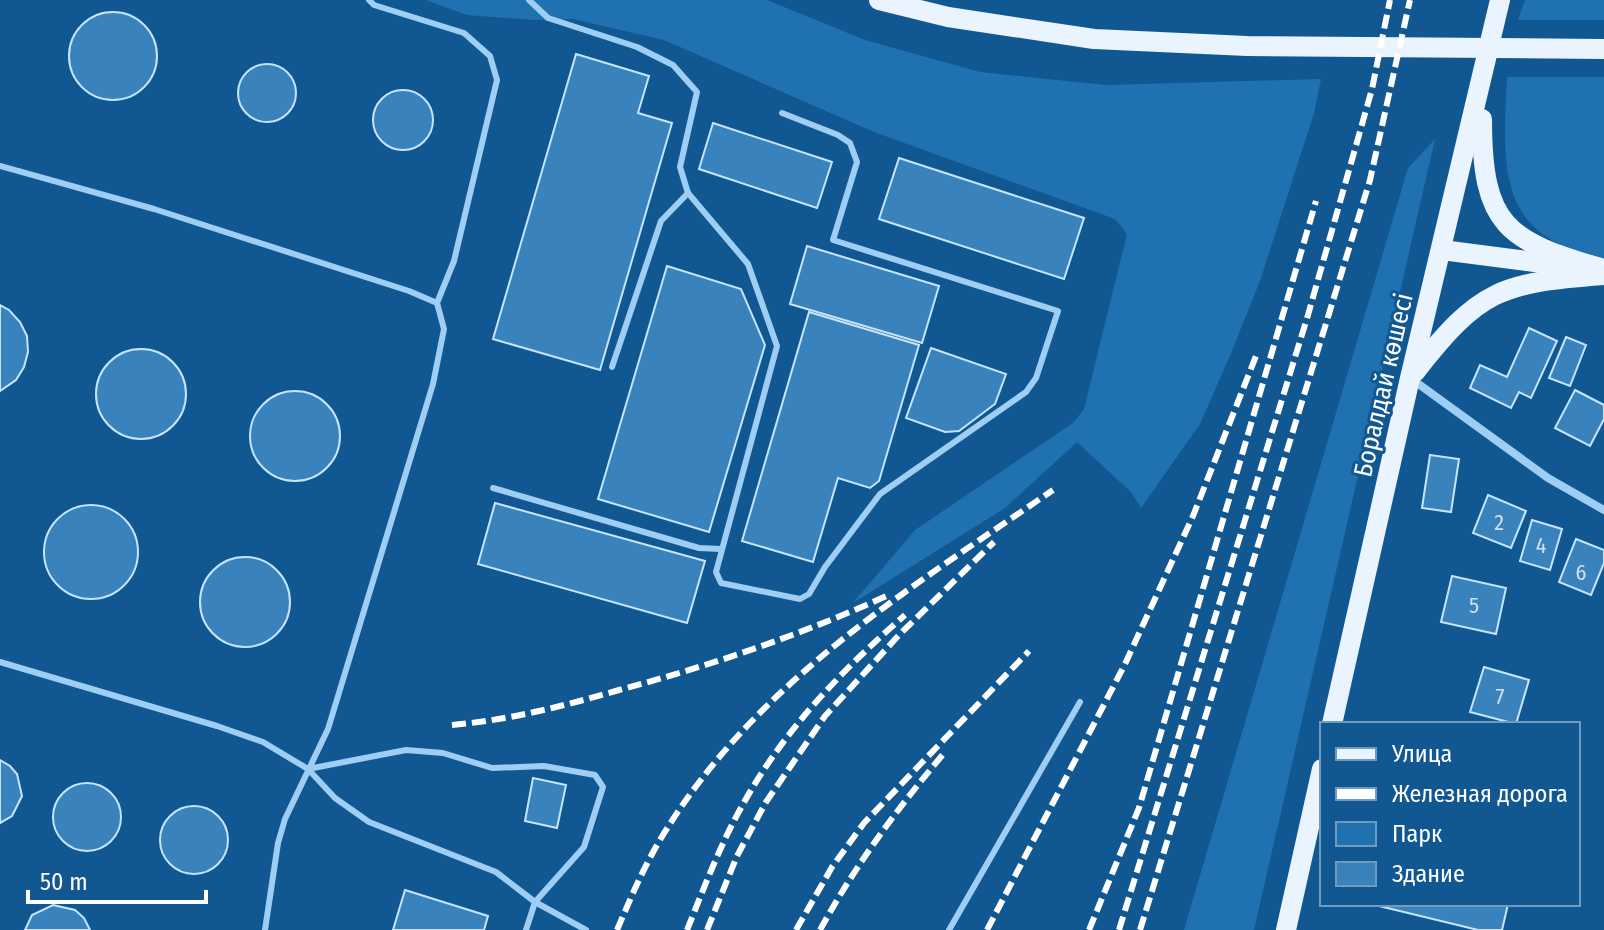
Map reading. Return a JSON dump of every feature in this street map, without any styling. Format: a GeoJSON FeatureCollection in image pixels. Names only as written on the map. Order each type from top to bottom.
{"type":"FeatureCollection","features":[{"type":"Feature","properties":{"kind":"main road"},"geometry":{"type":"LineString","coordinates":[[879,0],[1017,30],[1094,39],[1247,46],[1604,50]]}},
{"type":"Feature","properties":{"kind":"main road"},"geometry":{"type":"LineString","coordinates":[[1500,0],[1488,60],[1482,119],[1482,155],[1487,187],[1508,227],[1530,244],[1604,272]]}},
{"type":"Feature","properties":{"kind":"main road"},"geometry":{"type":"LineString","coordinates":[[1493,36],[1508,0]]}},
{"type":"Feature","properties":{"kind":"main road","name":"Боралдай көшесі"},"geometry":{"type":"LineString","coordinates":[[1332,722],[1410,378],[1488,60]]}},
{"type":"Feature","properties":{"kind":"main road"},"geometry":{"type":"LineString","coordinates":[[1442,250],[1604,272]]}},
{"type":"Feature","properties":{"kind":"main road"},"geometry":{"type":"LineString","coordinates":[[1410,378],[1459,319],[1494,293],[1537,282],[1604,272]]}},
{"type":"Feature","properties":{"kind":"main road"},"geometry":{"type":"LineString","coordinates":[[1286,930],[1320,778]]}},
{"type":"Feature","properties":{"kind":"street"},"geometry":{"type":"LineString","coordinates":[[1410,378],[1548,478],[1604,510]]}},
{"type":"Feature","properties":{"kind":"lane"},"geometry":{"type":"LineString","coordinates":[[265,930],[278,843],[285,819],[328,729],[433,384],[444,329],[437,303],[454,261],[497,80],[490,56],[464,33],[374,5],[369,0]]}},
{"type":"Feature","properties":{"kind":"lane"},"geometry":{"type":"LineString","coordinates":[[529,0],[548,18],[637,47],[673,65],[697,92],[680,167],[688,193],[748,264],[777,346],[716,572],[721,583],[800,599],[809,594],[825,567],[880,494],[1026,392],[1036,378],[1058,311],[833,240],[857,162],[850,143],[838,135],[782,113]]}},
{"type":"Feature","properties":{"kind":"lane"},"geometry":{"type":"LineString","coordinates":[[0,166],[154,209],[409,291],[437,303]]}},
{"type":"Feature","properties":{"kind":"lane"},"geometry":{"type":"LineString","coordinates":[[612,367],[661,221],[688,193]]}},
{"type":"Feature","properties":{"kind":"lane"},"geometry":{"type":"LineString","coordinates":[[493,488],[699,548],[720,549]]}},
{"type":"Feature","properties":{"kind":"lane"},"geometry":{"type":"LineString","coordinates":[[0,662],[263,742],[308,769],[335,798],[369,822],[496,872],[535,902],[586,930]]}},
{"type":"Feature","properties":{"kind":"lane"},"geometry":{"type":"LineString","coordinates":[[949,930],[1080,702]]}},
{"type":"Feature","properties":{"kind":"lane"},"geometry":{"type":"LineString","coordinates":[[308,769],[406,750],[443,753],[492,768],[544,766],[595,775],[603,787],[584,847],[535,902],[526,930]]}},
{"type":"Feature","properties":{"kind":"green space"},"geometry":{"type":"Polygon","coordinates":[[[426,0],[767,0],[865,40],[980,72],[1106,85],[1321,79],[1314,113],[1260,281],[1229,358],[1200,424],[1141,508],[1131,492],[1077,442],[1005,508],[853,603],[915,530],[1073,423],[1084,409],[1127,234],[1115,219],[874,132],[664,40],[573,19],[535,20],[467,15],[426,0]]]}},
{"type":"Feature","properties":{"kind":"green space"},"geometry":{"type":"Polygon","coordinates":[[[1525,0],[1604,0],[1604,20],[1518,20],[1525,0]]]}},
{"type":"Feature","properties":{"kind":"green space"},"geometry":{"type":"Polygon","coordinates":[[[1507,77],[1604,77],[1604,258],[1568,248],[1542,234],[1524,215],[1513,193],[1507,168],[1507,77]]]}},
{"type":"Feature","properties":{"kind":"green space"},"geometry":{"type":"Polygon","coordinates":[[[1435,139],[1254,930],[1184,930],[1408,168],[1435,139]]]}},
{"type":"Feature","properties":{"kind":"building"},"geometry":{"type":"Polygon","coordinates":[[[113,12],[130,15],[144,25],[154,39],[157,56],[154,73],[144,87],[130,97],[113,100],[96,97],[82,87],[72,73],[69,56],[72,39],[82,25],[96,15],[113,12]]]}},
{"type":"Feature","properties":{"kind":"building"},"geometry":{"type":"Polygon","coordinates":[[[576,54],[649,76],[638,113],[672,123],[600,370],[493,339],[576,54]]]}},
{"type":"Feature","properties":{"kind":"building"},"geometry":{"type":"Polygon","coordinates":[[[267,64],[288,72],[296,93],[288,114],[267,122],[246,114],[238,93],[246,72],[267,64]]]}},
{"type":"Feature","properties":{"kind":"building"},"geometry":{"type":"Polygon","coordinates":[[[403,90],[424,99],[433,120],[424,141],[403,150],[382,141],[373,120],[382,99],[403,90]]]}},
{"type":"Feature","properties":{"kind":"building"},"geometry":{"type":"Polygon","coordinates":[[[713,123],[832,162],[817,208],[699,169],[713,123]]]}},
{"type":"Feature","properties":{"kind":"building"},"geometry":{"type":"Polygon","coordinates":[[[899,158],[1084,218],[1064,279],[879,219],[899,158]]]}},
{"type":"Feature","properties":{"kind":"building"},"geometry":{"type":"Polygon","coordinates":[[[807,246],[939,286],[922,343],[790,304],[807,246]]]}},
{"type":"Feature","properties":{"kind":"building"},"geometry":{"type":"Polygon","coordinates":[[[667,266],[741,289],[765,345],[709,532],[598,499],[667,266]]]}},
{"type":"Feature","properties":{"kind":"building"},"geometry":{"type":"Polygon","coordinates":[[[0,305],[20,322],[27,336],[28,352],[16,380],[0,391],[0,305]]]}},
{"type":"Feature","properties":{"kind":"building"},"geometry":{"type":"Polygon","coordinates":[[[809,312],[919,345],[879,481],[870,488],[838,478],[813,562],[742,541],[809,312]]]}},
{"type":"Feature","properties":{"kind":"building"},"geometry":{"type":"Polygon","coordinates":[[[1529,328],[1557,341],[1531,398],[1519,392],[1511,408],[1470,388],[1480,365],[1507,377],[1529,328]]]}},
{"type":"Feature","properties":{"kind":"building"},"geometry":{"type":"Polygon","coordinates":[[[1566,337],[1586,345],[1570,386],[1549,378],[1566,337]]]}},
{"type":"Feature","properties":{"kind":"building"},"geometry":{"type":"Polygon","coordinates":[[[931,348],[1006,374],[995,404],[959,431],[945,432],[906,418],[931,348]]]}},
{"type":"Feature","properties":{"kind":"building"},"geometry":{"type":"Polygon","coordinates":[[[132,349],[150,349],[166,356],[179,369],[186,385],[186,403],[179,419],[166,432],[150,439],[132,439],[116,432],[103,419],[96,403],[96,385],[103,369],[116,356],[132,349]]]}},
{"type":"Feature","properties":{"kind":"building"},"geometry":{"type":"Polygon","coordinates":[[[1575,390],[1604,405],[1604,419],[1590,446],[1555,428],[1575,390]]]}},
{"type":"Feature","properties":{"kind":"building"},"geometry":{"type":"Polygon","coordinates":[[[295,391],[312,395],[327,404],[336,419],[340,436],[336,453],[327,468],[312,477],[295,481],[278,477],[263,468],[254,453],[250,436],[254,419],[263,404],[278,395],[295,391]]]}},
{"type":"Feature","properties":{"kind":"building"},"geometry":{"type":"Polygon","coordinates":[[[1430,455],[1459,459],[1451,512],[1422,508],[1430,455]]]}},
{"type":"Feature","properties":{"kind":"building"},"geometry":{"type":"Polygon","coordinates":[[[1488,495],[1526,511],[1511,548],[1473,533],[1488,495]]]}},
{"type":"Feature","properties":{"kind":"building"},"geometry":{"type":"Polygon","coordinates":[[[495,503],[705,561],[687,623],[478,564],[495,503]]]}},
{"type":"Feature","properties":{"kind":"building"},"geometry":{"type":"Polygon","coordinates":[[[91,505],[109,508],[124,519],[135,534],[138,552],[135,570],[124,585],[109,596],[91,599],[73,596],[58,585],[47,570],[44,552],[47,534],[58,519],[73,508],[91,505]]]}},
{"type":"Feature","properties":{"kind":"building"},"geometry":{"type":"Polygon","coordinates":[[[1532,520],[1562,529],[1550,570],[1520,561],[1532,520]]]}},
{"type":"Feature","properties":{"kind":"building"},"geometry":{"type":"Polygon","coordinates":[[[1576,539],[1604,550],[1604,563],[1591,595],[1559,582],[1576,539]]]}},
{"type":"Feature","properties":{"kind":"building"},"geometry":{"type":"Polygon","coordinates":[[[245,557],[262,561],[277,570],[286,585],[290,602],[286,619],[277,634],[262,643],[245,647],[228,643],[213,634],[204,619],[200,602],[204,585],[213,570],[228,561],[245,557]]]}},
{"type":"Feature","properties":{"kind":"building"},"geometry":{"type":"Polygon","coordinates":[[[1452,576],[1506,588],[1496,634],[1441,622],[1452,576]]]}},
{"type":"Feature","properties":{"kind":"building"},"geometry":{"type":"Polygon","coordinates":[[[1484,667],[1529,680],[1517,722],[1470,712],[1484,667]]]}},
{"type":"Feature","properties":{"kind":"building"},"geometry":{"type":"Polygon","coordinates":[[[0,760],[17,774],[22,796],[12,816],[0,823],[0,760]]]}},
{"type":"Feature","properties":{"kind":"building"},"geometry":{"type":"Polygon","coordinates":[[[533,778],[566,785],[557,828],[525,821],[533,778]]]}},
{"type":"Feature","properties":{"kind":"building"},"geometry":{"type":"Polygon","coordinates":[[[80,783],[94,783],[106,788],[116,798],[121,817],[116,836],[106,846],[94,851],[80,851],[68,846],[58,836],[53,824],[53,810],[58,798],[68,788],[80,783]]]}},
{"type":"Feature","properties":{"kind":"building"},"geometry":{"type":"Polygon","coordinates":[[[194,806],[218,816],[228,840],[218,864],[194,874],[170,864],[160,840],[170,816],[194,806]]]}},
{"type":"Feature","properties":{"kind":"building"},"geometry":{"type":"Polygon","coordinates":[[[405,890],[488,916],[484,930],[393,930],[405,890]]]}},
{"type":"Feature","properties":{"kind":"building"},"geometry":{"type":"Polygon","coordinates":[[[53,905],[75,910],[90,930],[25,930],[32,915],[53,905]]]}},
{"type":"Feature","properties":{"kind":"building"},"geometry":{"type":"Polygon","coordinates":[[[1379,906],[1508,906],[1502,930],[1478,930],[1379,906]]]}},
{"type":"Feature","properties":{"kind":"railway"},"geometry":{"type":"LineString","coordinates":[[1119,930],[1308,315],[1372,89],[1390,0]]}},
{"type":"Feature","properties":{"kind":"railway"},"geometry":{"type":"LineString","coordinates":[[1140,930],[1370,180],[1410,0]]}},
{"type":"Feature","properties":{"kind":"railway"},"geometry":{"type":"LineString","coordinates":[[1089,930],[1139,808],[1316,201]]}},
{"type":"Feature","properties":{"kind":"railway"},"geometry":{"type":"LineString","coordinates":[[987,930],[1125,664],[1193,516],[1258,351]]}},
{"type":"Feature","properties":{"kind":"railway"},"geometry":{"type":"LineString","coordinates":[[617,930],[647,864],[668,827],[705,774],[748,726],[842,639],[1053,490]]}},
{"type":"Feature","properties":{"kind":"railway"},"geometry":{"type":"LineString","coordinates":[[707,930],[737,856],[766,802],[825,716],[899,635],[994,542]]}},
{"type":"Feature","properties":{"kind":"railway"},"geometry":{"type":"LineString","coordinates":[[452,725],[536,712],[689,670],[757,648],[891,594]]}},
{"type":"Feature","properties":{"kind":"railway"},"geometry":{"type":"LineString","coordinates":[[687,930],[734,821],[776,752],[836,680],[905,615]]}},
{"type":"Feature","properties":{"kind":"railway"},"geometry":{"type":"LineString","coordinates":[[796,930],[832,867],[864,823],[1029,651]]}},
{"type":"Feature","properties":{"kind":"railway"},"geometry":{"type":"LineString","coordinates":[[820,930],[878,838],[945,752]]}}]}
